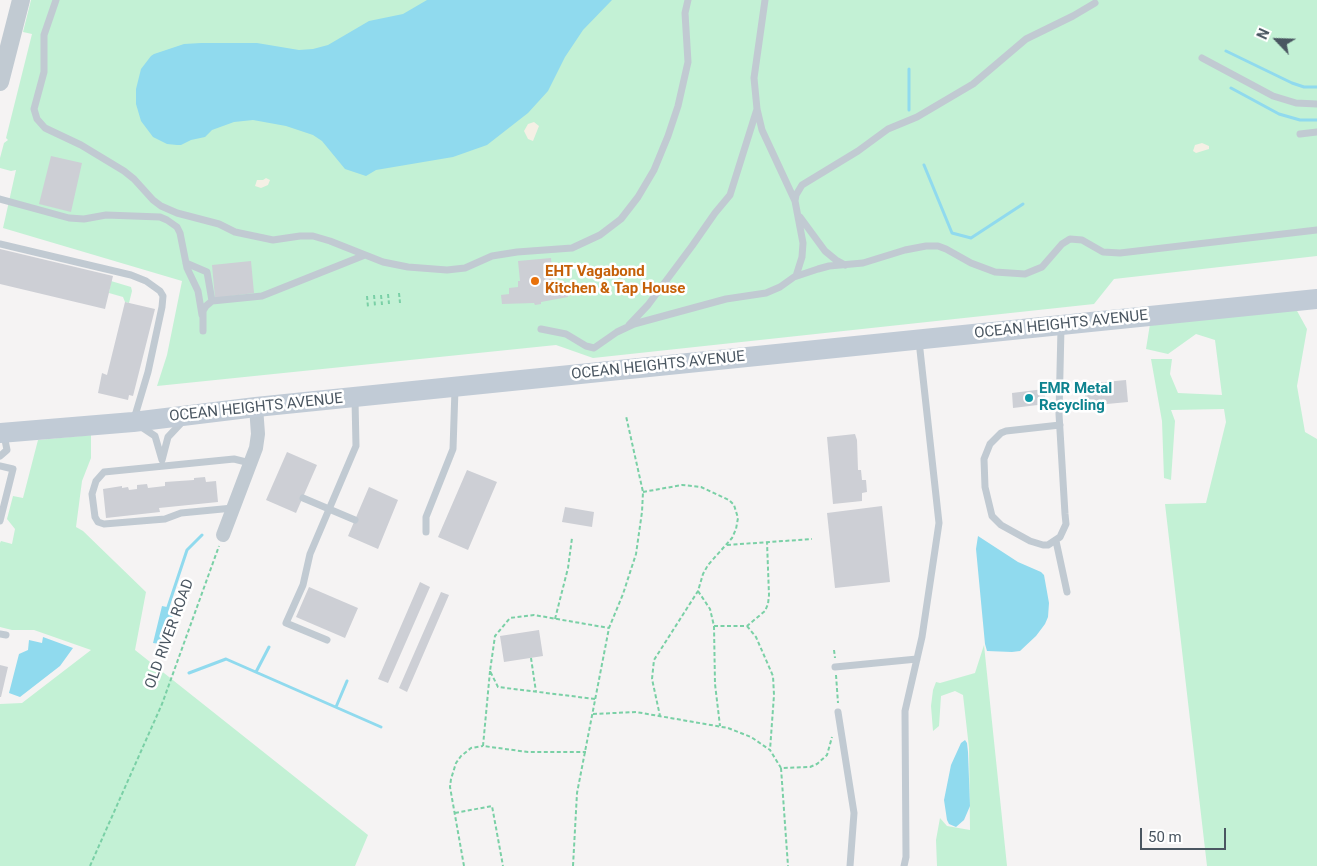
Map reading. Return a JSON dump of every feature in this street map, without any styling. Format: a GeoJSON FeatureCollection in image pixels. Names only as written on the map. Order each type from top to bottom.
{"type":"FeatureCollection","features":[{"type":"Feature","properties":{"kind":"main road","name":"OCEAN HEIGHTS AVENUE"},"geometry":{"type":"LineString","coordinates":[[2,433],[133,422],[256,407],[1317,299]]}},
{"type":"Feature","properties":{"kind":"street"},"geometry":{"type":"LineString","coordinates":[[0,82],[21,0]]}},
{"type":"Feature","properties":{"kind":"street"},"geometry":{"type":"LineString","coordinates":[[223,535],[256,448],[258,434],[256,407]]}},
{"type":"Feature","properties":{"kind":"lane"},"geometry":{"type":"LineString","coordinates":[[56,0],[43,40],[44,72],[34,109],[37,119],[50,131],[81,145],[128,174],[149,197],[161,206],[197,219],[219,224],[235,232],[273,240],[313,236],[383,262],[408,267],[441,270],[465,268],[492,256],[572,248],[590,241],[616,224],[629,210],[647,182],[675,118],[688,62],[685,13],[688,0]]}},
{"type":"Feature","properties":{"kind":"lane"},"geometry":{"type":"LineString","coordinates":[[765,0],[754,78],[757,109],[762,130],[795,201],[803,237],[802,257],[796,276]]}},
{"type":"Feature","properties":{"kind":"lane"},"geometry":{"type":"LineString","coordinates":[[795,201],[799,190],[809,180],[858,151],[888,129],[917,117],[973,84],[1026,39],[1073,16],[1095,1]]}},
{"type":"Feature","properties":{"kind":"lane"},"geometry":{"type":"LineString","coordinates":[[1202,58],[1273,96],[1296,103],[1317,104]]}},
{"type":"Feature","properties":{"kind":"lane"},"geometry":{"type":"LineString","coordinates":[[541,328],[566,334],[586,346],[594,348],[627,327],[648,305],[734,189],[757,109]]}},
{"type":"Feature","properties":{"kind":"lane"},"geometry":{"type":"LineString","coordinates":[[1300,134],[1317,132]]}},
{"type":"Feature","properties":{"kind":"lane"},"geometry":{"type":"LineString","coordinates":[[0,199],[69,218],[84,220],[106,215],[197,219]]}},
{"type":"Feature","properties":{"kind":"lane"},"geometry":{"type":"LineString","coordinates":[[797,213],[825,251],[845,265]]}},
{"type":"Feature","properties":{"kind":"lane"},"geometry":{"type":"LineString","coordinates":[[160,217],[179,229],[189,274],[200,297],[203,332]]}},
{"type":"Feature","properties":{"kind":"lane"},"geometry":{"type":"LineString","coordinates":[[627,327],[726,299],[766,293],[780,287],[796,276],[829,266],[863,263],[905,250],[933,246],[946,249],[971,263],[995,272],[1025,274],[1042,267],[1062,244],[1070,239],[1082,240],[1103,252],[1120,253],[1317,230]]}},
{"type":"Feature","properties":{"kind":"lane"},"geometry":{"type":"LineString","coordinates":[[0,244],[131,275],[146,281],[160,291],[162,307],[148,372],[133,422],[154,436],[163,464]]}},
{"type":"Feature","properties":{"kind":"lane"},"geometry":{"type":"LineString","coordinates":[[202,315],[206,306],[212,301],[262,296],[365,255]]}},
{"type":"Feature","properties":{"kind":"lane"},"geometry":{"type":"LineString","coordinates":[[186,263],[207,272],[212,301]]}},
{"type":"Feature","properties":{"kind":"lane"},"geometry":{"type":"LineString","coordinates":[[1060,425],[1001,433],[988,448],[984,466],[985,487],[990,510],[996,522],[1037,544],[1048,545],[1056,540],[1060,537],[1066,524],[1060,425],[1061,325]]}},
{"type":"Feature","properties":{"kind":"lane"},"geometry":{"type":"LineString","coordinates":[[904,866],[906,856],[907,804],[905,712],[922,637],[939,523],[919,339]]}},
{"type":"Feature","properties":{"kind":"lane"},"geometry":{"type":"LineString","coordinates":[[426,532],[426,517],[453,449],[455,435],[455,387]]}},
{"type":"Feature","properties":{"kind":"lane"},"geometry":{"type":"LineString","coordinates":[[327,640],[286,623],[303,584],[310,554],[356,446],[354,397]]}},
{"type":"Feature","properties":{"kind":"lane"},"geometry":{"type":"LineString","coordinates":[[163,464],[169,434],[191,414]]}},
{"type":"Feature","properties":{"kind":"lane"},"geometry":{"type":"LineString","coordinates":[[0,456],[7,450],[2,433]]}},
{"type":"Feature","properties":{"kind":"lane"},"geometry":{"type":"LineString","coordinates":[[233,508],[181,513],[159,519],[104,524],[98,522],[95,517],[92,494],[96,480],[104,472],[163,464],[234,459],[250,463]]}},
{"type":"Feature","properties":{"kind":"lane"},"geometry":{"type":"LineString","coordinates":[[0,466],[13,469],[0,521]]}},
{"type":"Feature","properties":{"kind":"lane"},"geometry":{"type":"LineString","coordinates":[[303,498],[355,520]]}},
{"type":"Feature","properties":{"kind":"lane"},"geometry":{"type":"LineString","coordinates":[[1056,540],[1067,592]]}},
{"type":"Feature","properties":{"kind":"lane"},"geometry":{"type":"LineString","coordinates":[[835,667],[917,659]]}},
{"type":"Feature","properties":{"kind":"lane"},"geometry":{"type":"LineString","coordinates":[[838,712],[854,813],[850,866]]}},
{"type":"Feature","properties":{"kind":"path"},"geometry":{"type":"LineString","coordinates":[[399,293],[400,303]]}},
{"type":"Feature","properties":{"kind":"path"},"geometry":{"type":"LineString","coordinates":[[388,294],[389,304]]}},
{"type":"Feature","properties":{"kind":"path"},"geometry":{"type":"LineString","coordinates":[[374,295],[375,306]]}},
{"type":"Feature","properties":{"kind":"path"},"geometry":{"type":"LineString","coordinates":[[381,295],[382,305]]}},
{"type":"Feature","properties":{"kind":"path"},"geometry":{"type":"LineString","coordinates":[[368,296],[368,306]]}},
{"type":"Feature","properties":{"kind":"path"},"geometry":{"type":"LineString","coordinates":[[574,866],[577,793],[595,699],[609,628],[636,554],[642,512],[643,492],[626,416]]}},
{"type":"Feature","properties":{"kind":"path"},"geometry":{"type":"LineString","coordinates":[[643,492],[682,485],[701,486],[729,500],[734,505],[738,518],[736,529],[727,545],[708,565],[698,591],[654,660],[652,679],[660,716]]}},
{"type":"Feature","properties":{"kind":"path","name":"OLD RIVER ROAD"},"geometry":{"type":"LineString","coordinates":[[90,866],[162,704],[223,535]]}},
{"type":"Feature","properties":{"kind":"path"},"geometry":{"type":"LineString","coordinates":[[555,619],[568,568],[572,538]]}},
{"type":"Feature","properties":{"kind":"path"},"geometry":{"type":"LineString","coordinates":[[727,545],[812,539]]}},
{"type":"Feature","properties":{"kind":"path"},"geometry":{"type":"LineString","coordinates":[[714,626],[747,626],[762,616],[768,604],[767,542]]}},
{"type":"Feature","properties":{"kind":"path"},"geometry":{"type":"LineString","coordinates":[[698,591],[710,609],[714,626],[715,684],[720,726]]}},
{"type":"Feature","properties":{"kind":"path"},"geometry":{"type":"LineString","coordinates":[[483,746],[494,636],[510,618],[534,615],[609,628]]}},
{"type":"Feature","properties":{"kind":"path"},"geometry":{"type":"LineString","coordinates":[[747,626],[756,636],[773,676],[774,695],[770,750]]}},
{"type":"Feature","properties":{"kind":"path"},"geometry":{"type":"LineString","coordinates":[[781,768],[810,767],[823,760],[829,749],[838,712],[834,650]]}},
{"type":"Feature","properties":{"kind":"path"},"geometry":{"type":"LineString","coordinates":[[531,658],[536,692]]}},
{"type":"Feature","properties":{"kind":"path"},"geometry":{"type":"LineString","coordinates":[[490,671],[498,687],[595,699]]}},
{"type":"Feature","properties":{"kind":"path"},"geometry":{"type":"LineString","coordinates":[[593,714],[636,712],[720,726],[751,737],[770,750],[781,768],[788,866]]}},
{"type":"Feature","properties":{"kind":"path"},"geometry":{"type":"LineString","coordinates":[[464,866],[450,787],[456,763],[461,756],[471,748],[483,746],[528,752],[586,752]]}},
{"type":"Feature","properties":{"kind":"path"},"geometry":{"type":"LineString","coordinates":[[455,812],[492,806],[503,866]]}},
{"type":"Feature","properties":{"kind":"green space"},"geometry":{"type":"Polygon","coordinates":[[[31,0],[1317,0],[1317,256],[1114,279],[1094,304],[593,358],[556,345],[157,386],[167,355],[182,281],[3,228],[16,170],[11,171],[0,168],[0,158],[4,143],[8,140],[6,138],[32,34],[23,32],[31,0]]]}},
{"type":"Feature","properties":{"kind":"green space"},"geometry":{"type":"Polygon","coordinates":[[[111,281],[131,287],[129,303],[125,302],[123,297],[109,293],[111,281]]]}},
{"type":"Feature","properties":{"kind":"green space"},"geometry":{"type":"Polygon","coordinates":[[[1296,309],[1307,329],[1297,386],[1305,432],[1317,439],[1317,866],[1207,866],[1165,504],[1206,503],[1226,422],[1224,409],[1171,410],[1175,421],[1171,480],[1164,478],[1162,421],[1151,359],[1172,359],[1170,374],[1178,393],[1222,395],[1215,340],[1196,334],[1168,354],[1146,349],[1150,324],[1296,309]]]}},
{"type":"Feature","properties":{"kind":"green space"},"geometry":{"type":"Polygon","coordinates":[[[91,435],[91,458],[82,481],[76,527],[83,531],[146,592],[135,650],[368,835],[355,866],[0,866],[0,704],[22,703],[91,650],[34,630],[12,630],[0,627],[0,543],[1,541],[12,544],[15,529],[7,519],[13,496],[23,498],[38,440],[91,435]]]}},
{"type":"Feature","properties":{"kind":"green space"},"geometry":{"type":"Polygon","coordinates":[[[984,645],[1007,866],[937,866],[936,840],[940,818],[947,826],[970,830],[969,748],[963,695],[955,691],[941,696],[939,726],[933,731],[931,706],[933,690],[936,682],[940,683],[975,673],[984,645]]]}},
{"type":"Feature","properties":{"kind":"sand"},"geometry":{"type":"Polygon","coordinates":[[[534,122],[539,126],[533,141],[528,139],[524,131],[528,124],[534,122]]]}},
{"type":"Feature","properties":{"kind":"sand"},"geometry":{"type":"Polygon","coordinates":[[[1202,143],[1209,146],[1209,149],[1196,153],[1193,151],[1195,145],[1202,143]]]}},
{"type":"Feature","properties":{"kind":"sand"},"geometry":{"type":"Polygon","coordinates":[[[266,178],[270,180],[268,185],[261,188],[255,186],[257,180],[266,178]]]}},
{"type":"Feature","properties":{"kind":"water"},"geometry":{"type":"Polygon","coordinates":[[[427,0],[612,0],[583,30],[565,57],[548,91],[528,113],[487,145],[453,157],[376,170],[366,176],[345,169],[322,141],[313,135],[286,126],[253,120],[234,122],[212,130],[205,137],[177,145],[167,144],[153,137],[141,121],[136,104],[136,89],[141,69],[154,54],[184,44],[201,43],[257,43],[299,50],[313,49],[328,45],[369,21],[403,14],[427,0]]]}},
{"type":"Feature","properties":{"kind":"water"},"geometry":{"type":"Polygon","coordinates":[[[978,536],[1018,562],[1044,575],[1049,603],[1048,617],[1036,636],[1020,651],[987,651],[976,549],[978,536]]]}},
{"type":"Feature","properties":{"kind":"water"},"geometry":{"type":"Polygon","coordinates":[[[162,606],[176,609],[160,644],[153,643],[162,606]]]}},
{"type":"Feature","properties":{"kind":"water"},"geometry":{"type":"Polygon","coordinates":[[[43,637],[73,648],[60,666],[20,697],[9,693],[19,654],[28,650],[29,640],[42,643],[43,637]]]}},
{"type":"Feature","properties":{"kind":"water"},"geometry":{"type":"Polygon","coordinates":[[[965,740],[968,752],[970,806],[964,820],[956,827],[949,824],[947,820],[944,800],[951,765],[961,743],[965,740]]]}},
{"type":"Feature","properties":{"kind":"building"},"geometry":{"type":"Polygon","coordinates":[[[51,156],[82,163],[71,212],[39,204],[51,156]]]}},
{"type":"Feature","properties":{"kind":"building"},"geometry":{"type":"Polygon","coordinates":[[[0,249],[113,276],[105,309],[0,284],[0,249]]]}},
{"type":"Feature","properties":{"kind":"building","name":"EHT Vagabond Kitchen & Tap House"},"geometry":{"type":"Polygon","coordinates":[[[551,258],[553,283],[566,282],[568,297],[541,302],[541,304],[535,305],[534,303],[502,304],[501,295],[509,294],[509,288],[518,287],[518,281],[520,281],[518,261],[551,258]]]}},
{"type":"Feature","properties":{"kind":"building"},"geometry":{"type":"Polygon","coordinates":[[[251,261],[254,293],[215,298],[212,265],[251,261]]]}},
{"type":"Feature","properties":{"kind":"building"},"geometry":{"type":"Polygon","coordinates":[[[125,302],[155,309],[133,396],[129,395],[128,400],[98,393],[102,373],[107,375],[125,302]]]}},
{"type":"Feature","properties":{"kind":"building"},"geometry":{"type":"Polygon","coordinates":[[[1126,380],[1128,402],[1086,406],[1084,384],[1126,380]]]}},
{"type":"Feature","properties":{"kind":"building"},"geometry":{"type":"Polygon","coordinates":[[[1082,387],[1083,394],[1077,395],[1076,388],[1082,387]]]}},
{"type":"Feature","properties":{"kind":"building","name":"EMR Metal Recycling"},"geometry":{"type":"Polygon","coordinates":[[[1044,389],[1046,404],[1013,408],[1012,393],[1044,389]]]}},
{"type":"Feature","properties":{"kind":"building"},"geometry":{"type":"Polygon","coordinates":[[[855,434],[858,470],[861,470],[862,480],[866,480],[867,492],[862,493],[862,501],[833,504],[827,437],[855,434]]]}},
{"type":"Feature","properties":{"kind":"building"},"geometry":{"type":"Polygon","coordinates":[[[287,452],[317,465],[296,513],[266,500],[287,452]]]}},
{"type":"Feature","properties":{"kind":"building"},"geometry":{"type":"Polygon","coordinates":[[[467,470],[497,482],[468,550],[438,537],[467,470]]]}},
{"type":"Feature","properties":{"kind":"building"},"geometry":{"type":"Polygon","coordinates":[[[205,477],[206,482],[216,481],[218,502],[159,508],[160,512],[106,518],[103,489],[122,486],[122,488],[128,487],[129,490],[137,489],[137,485],[147,484],[148,488],[165,486],[165,482],[194,480],[194,478],[205,477]]]}},
{"type":"Feature","properties":{"kind":"building"},"geometry":{"type":"Polygon","coordinates":[[[369,487],[398,500],[378,549],[348,536],[369,487]]]}},
{"type":"Feature","properties":{"kind":"building"},"geometry":{"type":"Polygon","coordinates":[[[882,506],[890,582],[835,588],[827,513],[882,506]]]}},
{"type":"Feature","properties":{"kind":"building"},"geometry":{"type":"Polygon","coordinates":[[[565,507],[594,512],[592,527],[562,522],[565,507]]]}},
{"type":"Feature","properties":{"kind":"building"},"geometry":{"type":"Polygon","coordinates":[[[420,582],[430,587],[388,683],[378,679],[420,582]]]}},
{"type":"Feature","properties":{"kind":"building"},"geometry":{"type":"Polygon","coordinates":[[[309,587],[358,608],[345,638],[296,617],[309,587]]]}},
{"type":"Feature","properties":{"kind":"building"},"geometry":{"type":"Polygon","coordinates":[[[441,592],[449,595],[407,692],[399,688],[441,592]]]}},
{"type":"Feature","properties":{"kind":"building"},"geometry":{"type":"Polygon","coordinates":[[[539,630],[543,656],[504,662],[500,636],[539,630]]]}},
{"type":"Feature","properties":{"kind":"building"},"geometry":{"type":"Polygon","coordinates":[[[0,665],[8,667],[1,697],[0,697],[0,665]]]}},
{"type":"Feature","properties":{"kind":"waterway"},"geometry":{"type":"LineString","coordinates":[[1226,51],[1292,83],[1304,87],[1317,87]]}},
{"type":"Feature","properties":{"kind":"waterway"},"geometry":{"type":"LineString","coordinates":[[909,69],[909,110]]}},
{"type":"Feature","properties":{"kind":"waterway"},"geometry":{"type":"LineString","coordinates":[[1231,88],[1279,114],[1300,120],[1317,120]]}},
{"type":"Feature","properties":{"kind":"waterway"},"geometry":{"type":"LineString","coordinates":[[924,165],[952,233],[971,238],[1023,204]]}},
{"type":"Feature","properties":{"kind":"waterway"},"geometry":{"type":"LineString","coordinates":[[167,610],[187,550],[202,535]]}},
{"type":"Feature","properties":{"kind":"waterway"},"geometry":{"type":"LineString","coordinates":[[256,672],[269,647]]}},
{"type":"Feature","properties":{"kind":"waterway"},"geometry":{"type":"LineString","coordinates":[[189,673],[226,659],[381,727]]}},
{"type":"Feature","properties":{"kind":"waterway"},"geometry":{"type":"LineString","coordinates":[[336,707],[347,681]]}},
{"type":"Feature","properties":{"kind":"place","name":"EHT Vagabond Kitchen & Tap House"},"geometry":{"type":"Point","coordinates":[535,281]}},
{"type":"Feature","properties":{"kind":"place","name":"EMR Metal Recycling"},"geometry":{"type":"Point","coordinates":[1029,398]}}]}
